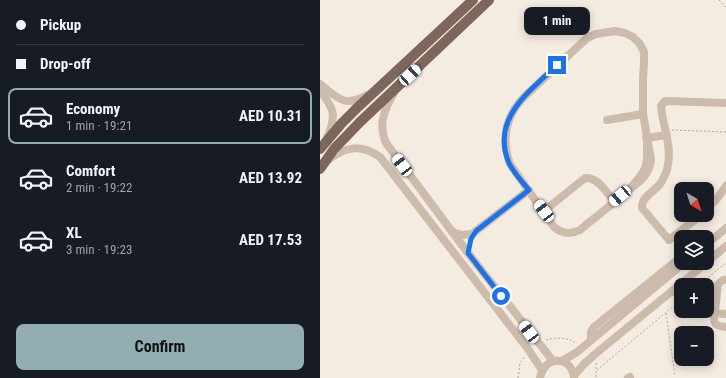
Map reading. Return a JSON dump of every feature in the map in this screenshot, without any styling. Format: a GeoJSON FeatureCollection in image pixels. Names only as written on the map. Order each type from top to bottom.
{"type":"FeatureCollection","features":[{"type":"Feature","properties":{"kind":"main road"},"geometry":{"type":"LineString","coordinates":[[322,145],[376,90],[473,0]]}},
{"type":"Feature","properties":{"kind":"main road"},"geometry":{"type":"LineString","coordinates":[[322,166],[346,136],[489,0]]}},
{"type":"Feature","properties":{"kind":"street"},"geometry":{"type":"LineString","coordinates":[[615,31],[634,37],[644,52],[642,79],[643,114],[647,140],[651,154],[650,165],[642,180],[614,201],[580,230],[574,233],[563,233],[554,227],[546,213],[510,164],[506,154],[505,144],[507,124],[511,114],[524,97],[587,38],[596,34],[615,31]]}},
{"type":"Feature","properties":{"kind":"street"},"geometry":{"type":"LineString","coordinates":[[320,84],[339,99],[353,102],[376,90]]}},
{"type":"Feature","properties":{"kind":"street"},"geometry":{"type":"LineString","coordinates":[[398,86],[383,114],[383,136],[389,149],[538,344],[553,361]]}},
{"type":"Feature","properties":{"kind":"street"},"geometry":{"type":"LineString","coordinates":[[320,90],[331,106],[333,112],[332,124],[322,145]]}},
{"type":"Feature","properties":{"kind":"street"},"geometry":{"type":"LineString","coordinates":[[674,238],[668,240],[643,210],[641,204],[660,184],[666,172],[669,152],[661,106],[665,101],[726,103]]}},
{"type":"Feature","properties":{"kind":"street"},"geometry":{"type":"LineString","coordinates":[[607,120],[643,114]]}},
{"type":"Feature","properties":{"kind":"street"},"geometry":{"type":"LineString","coordinates":[[647,140],[666,132]]}},
{"type":"Feature","properties":{"kind":"street"},"geometry":{"type":"LineString","coordinates":[[322,166],[340,152],[348,149],[365,149],[380,157],[528,348],[541,374]]}},
{"type":"Feature","properties":{"kind":"street"},"geometry":{"type":"LineString","coordinates":[[546,213],[585,178],[596,180],[614,201]]}},
{"type":"Feature","properties":{"kind":"street"},"geometry":{"type":"LineString","coordinates":[[714,202],[726,186]]}},
{"type":"Feature","properties":{"kind":"street"},"geometry":{"type":"LineString","coordinates":[[452,232],[467,235],[476,231],[529,190]]}},
{"type":"Feature","properties":{"kind":"street"},"geometry":{"type":"LineString","coordinates":[[683,230],[693,222]]}},
{"type":"Feature","properties":{"kind":"street"},"geometry":{"type":"LineString","coordinates":[[714,237],[726,228]]}},
{"type":"Feature","properties":{"kind":"street"},"geometry":{"type":"LineString","coordinates":[[468,253],[471,239],[476,231]]}},
{"type":"Feature","properties":{"kind":"street"},"geometry":{"type":"LineString","coordinates":[[714,257],[726,247]]}},
{"type":"Feature","properties":{"kind":"street"},"geometry":{"type":"LineString","coordinates":[[541,374],[548,363],[553,361],[562,361],[583,347],[674,265]]}},
{"type":"Feature","properties":{"kind":"street"},"geometry":{"type":"LineString","coordinates":[[574,377],[583,365],[594,355],[698,270]]}},
{"type":"Feature","properties":{"kind":"street"},"geometry":{"type":"LineString","coordinates":[[726,280],[723,280],[718,284],[714,313],[726,314]]}},
{"type":"Feature","properties":{"kind":"street"},"geometry":{"type":"LineString","coordinates":[[714,318],[715,324],[726,327]]}},
{"type":"Feature","properties":{"kind":"street"},"geometry":{"type":"LineString","coordinates":[[562,361],[570,367],[574,377]]}},
{"type":"Feature","properties":{"kind":"path"},"geometry":{"type":"LineString","coordinates":[[720,0],[726,7]]}},
{"type":"Feature","properties":{"kind":"path"},"geometry":{"type":"LineString","coordinates":[[666,132],[726,132]]}},
{"type":"Feature","properties":{"kind":"path"},"geometry":{"type":"LineString","coordinates":[[708,278],[726,263]]}},
{"type":"Feature","properties":{"kind":"path"},"geometry":{"type":"LineString","coordinates":[[597,370],[674,306]]}},
{"type":"Feature","properties":{"kind":"path"},"geometry":{"type":"LineString","coordinates":[[666,312],[676,376]]}},
{"type":"Feature","properties":{"kind":"path"},"geometry":{"type":"LineString","coordinates":[[538,344],[552,338],[560,338],[566,339],[577,345],[580,343],[583,347]]}},
{"type":"Feature","properties":{"kind":"path"},"geometry":{"type":"LineString","coordinates":[[518,378],[520,363],[527,354],[525,351],[528,348]]}},
{"type":"Feature","properties":{"kind":"path"},"geometry":{"type":"LineString","coordinates":[[594,355],[597,370],[596,378]]}},
{"type":"Feature","properties":{"kind":"route"},"geometry":{"type":"LineString","coordinates":[[501,296],[468,253],[469,243],[476,231],[529,190],[515,172],[506,154],[505,134],[507,124],[517,105],[557,65]]}}]}
